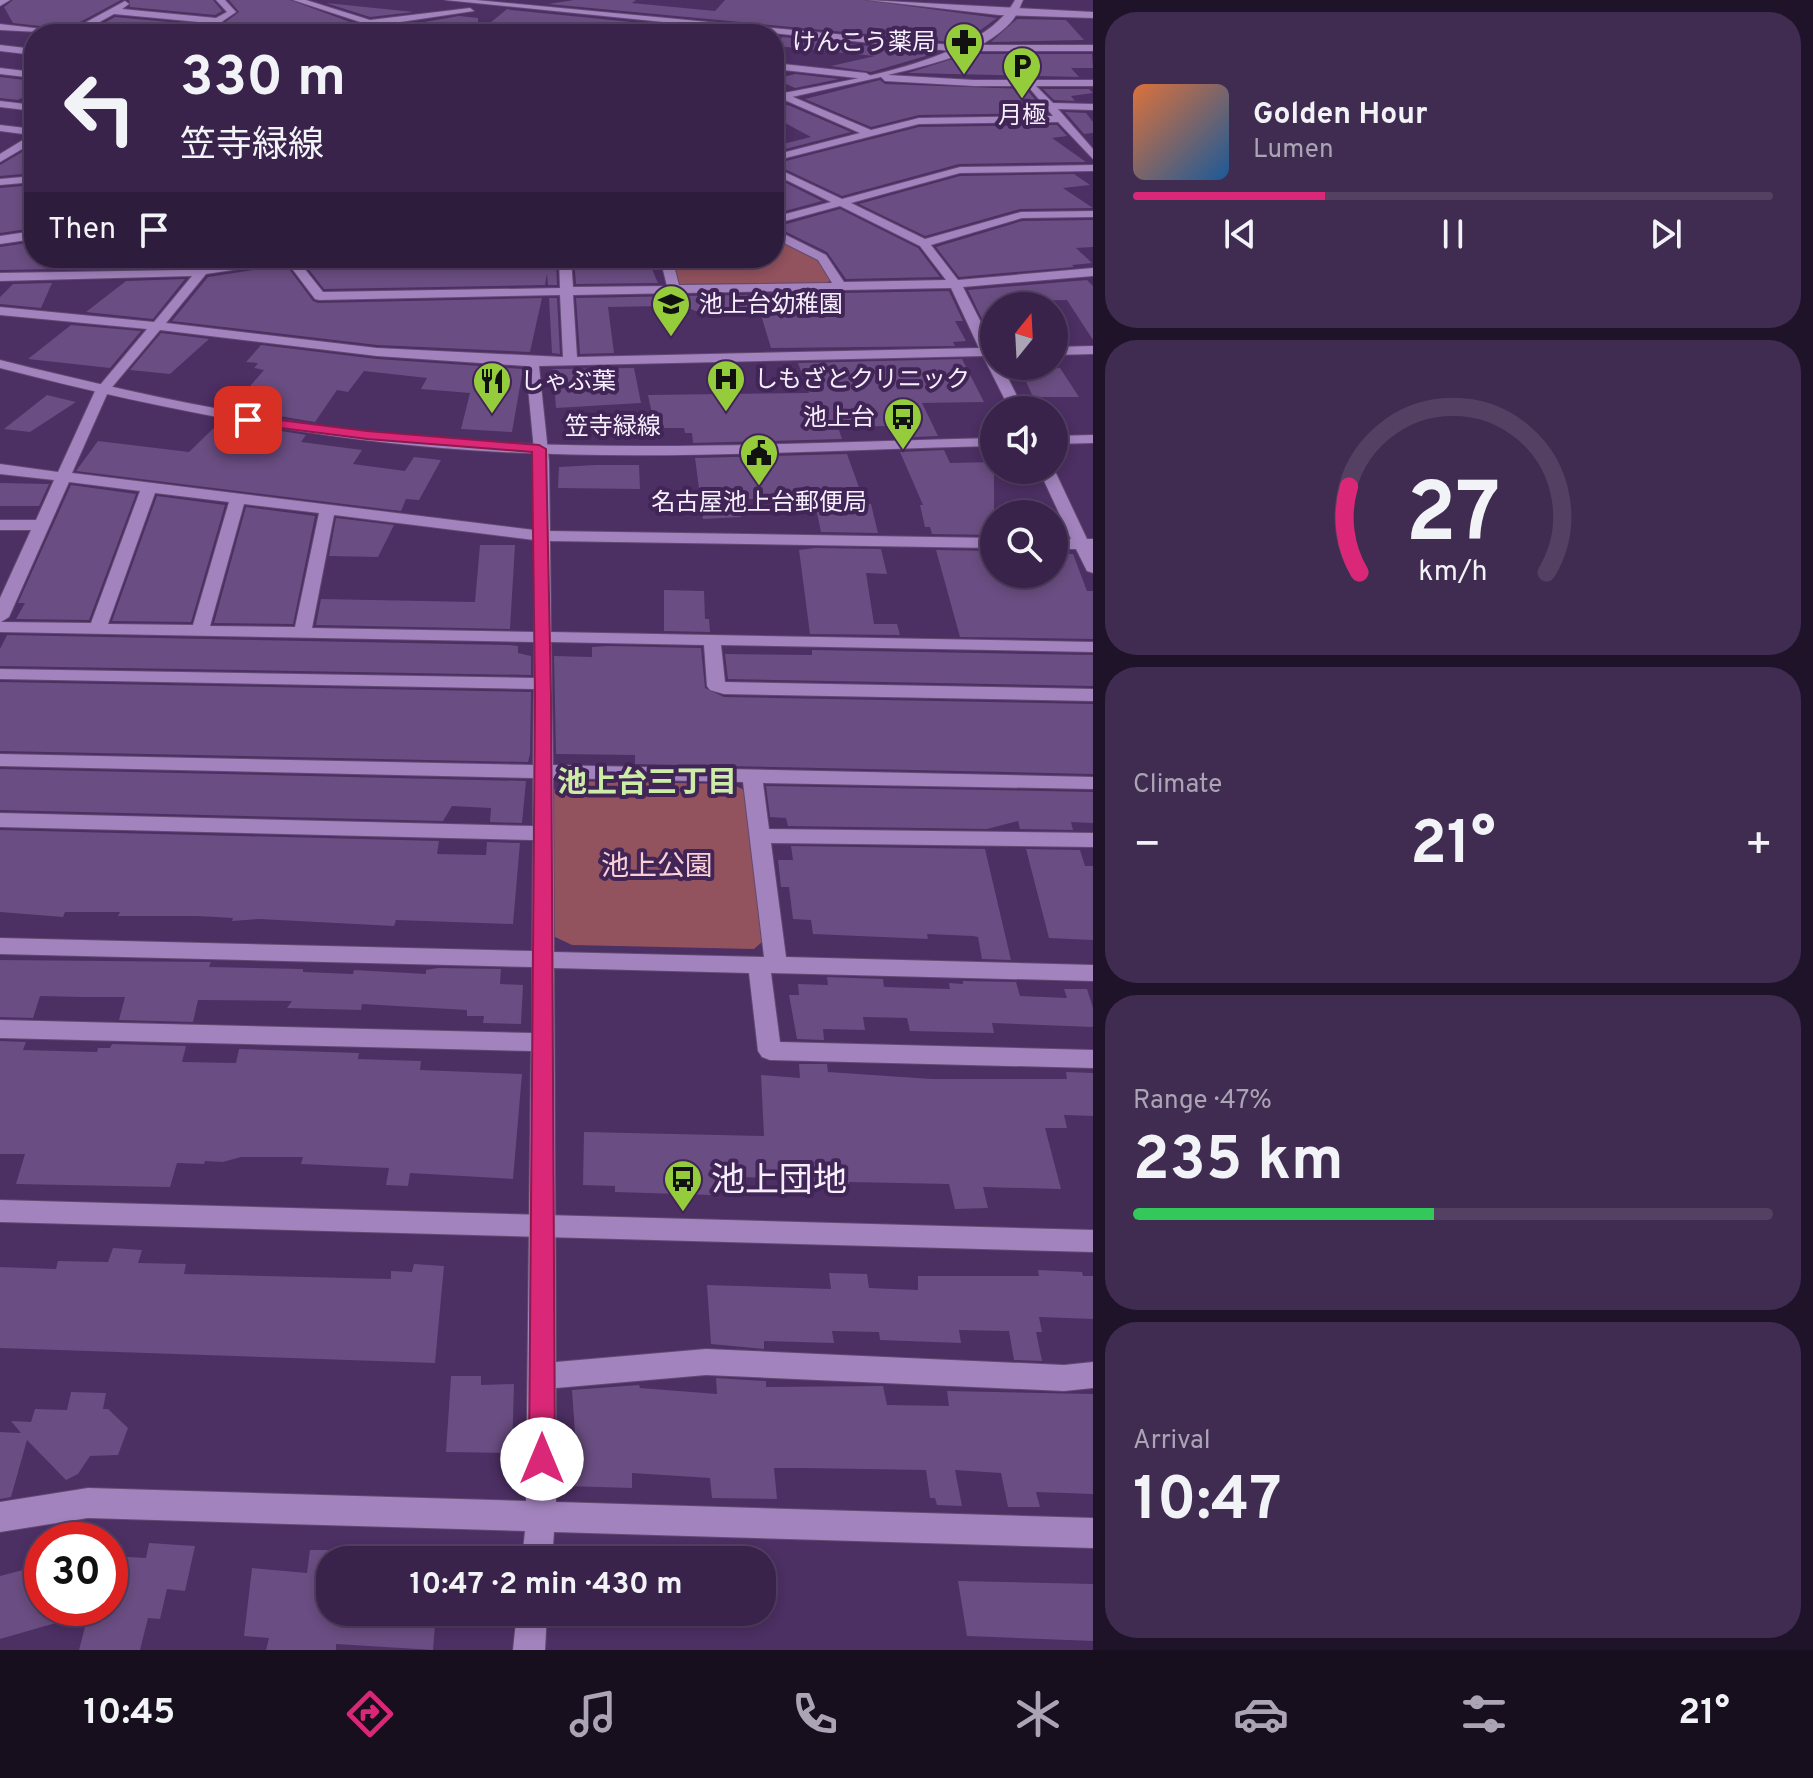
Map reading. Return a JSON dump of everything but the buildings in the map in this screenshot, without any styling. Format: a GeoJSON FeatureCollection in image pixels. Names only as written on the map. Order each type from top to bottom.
{"type":"FeatureCollection","features":[{"type":"Feature","properties":{"kind":"street"},"geometry":{"type":"LineString","coordinates":[[0,3],[6,0]]}},
{"type":"Feature","properties":{"kind":"street"},"geometry":{"type":"LineString","coordinates":[[90,24],[132,0]]}},
{"type":"Feature","properties":{"kind":"street"},"geometry":{"type":"LineString","coordinates":[[213,24],[232,12],[220,0]]}},
{"type":"Feature","properties":{"kind":"street"},"geometry":{"type":"LineString","coordinates":[[297,0],[371,22],[390,24]]}},
{"type":"Feature","properties":{"kind":"street"},"geometry":{"type":"LineString","coordinates":[[449,0],[705,24]]}},
{"type":"Feature","properties":{"kind":"street"},"geometry":{"type":"LineString","coordinates":[[363,24],[561,0]]}},
{"type":"Feature","properties":{"kind":"street"},"geometry":{"type":"LineString","coordinates":[[871,0],[1015,13],[1093,15]]}},
{"type":"Feature","properties":{"kind":"street"},"geometry":{"type":"LineString","coordinates":[[784,96],[967,48],[996,34],[1015,13],[1019,0]]}},
{"type":"Feature","properties":{"kind":"street"},"geometry":{"type":"LineString","coordinates":[[114,11],[218,21]]}},
{"type":"Feature","properties":{"kind":"street"},"geometry":{"type":"LineString","coordinates":[[0,27],[24,30]]}},
{"type":"Feature","properties":{"kind":"street"},"geometry":{"type":"LineString","coordinates":[[784,31],[967,48],[1093,48]]}},
{"type":"Feature","properties":{"kind":"street"},"geometry":{"type":"LineString","coordinates":[[0,48],[24,51]]}},
{"type":"Feature","properties":{"kind":"street"},"geometry":{"type":"LineString","coordinates":[[784,67],[866,76],[1031,84],[1093,83]]}},
{"type":"Feature","properties":{"kind":"street"},"geometry":{"type":"LineString","coordinates":[[0,71],[24,74]]}},
{"type":"Feature","properties":{"kind":"street"},"geometry":{"type":"LineString","coordinates":[[1031,84],[1093,156]]}},
{"type":"Feature","properties":{"kind":"street"},"geometry":{"type":"LineString","coordinates":[[784,99],[869,133]]}},
{"type":"Feature","properties":{"kind":"street"},"geometry":{"type":"LineString","coordinates":[[0,104],[24,107]]}},
{"type":"Feature","properties":{"kind":"street"},"geometry":{"type":"LineString","coordinates":[[1049,106],[1093,107]]}},
{"type":"Feature","properties":{"kind":"street"},"geometry":{"type":"LineString","coordinates":[[784,155],[919,121],[1061,119]]}},
{"type":"Feature","properties":{"kind":"street"},"geometry":{"type":"LineString","coordinates":[[0,128],[24,133]]}},
{"type":"Feature","properties":{"kind":"street"},"geometry":{"type":"LineString","coordinates":[[2,157],[24,142]]}},
{"type":"Feature","properties":{"kind":"street"},"geometry":{"type":"LineString","coordinates":[[784,218],[960,170],[1093,168]]}},
{"type":"Feature","properties":{"kind":"street"},"geometry":{"type":"LineString","coordinates":[[784,175],[924,243],[955,284],[980,333]]}},
{"type":"Feature","properties":{"kind":"street"},"geometry":{"type":"LineString","coordinates":[[0,182],[24,180]]}},
{"type":"Feature","properties":{"kind":"street"},"geometry":{"type":"LineString","coordinates":[[924,243],[1021,215],[1093,214]]}},
{"type":"Feature","properties":{"kind":"street"},"geometry":{"type":"LineString","coordinates":[[0,240],[24,236]]}},
{"type":"Feature","properties":{"kind":"street"},"geometry":{"type":"LineString","coordinates":[[784,238],[822,258],[840,286]]}},
{"type":"Feature","properties":{"kind":"street"},"geometry":{"type":"LineString","coordinates":[[198,268],[200,273]]}},
{"type":"Feature","properties":{"kind":"street"},"geometry":{"type":"LineString","coordinates":[[0,277],[200,273],[230,268]]}},
{"type":"Feature","properties":{"kind":"street"},"geometry":{"type":"LineString","coordinates":[[298,268],[319,296],[955,284],[1093,272]]}},
{"type":"Feature","properties":{"kind":"street"},"geometry":{"type":"LineString","coordinates":[[565,268],[570,361]]}},
{"type":"Feature","properties":{"kind":"street"},"geometry":{"type":"LineString","coordinates":[[669,268],[674,289]]}},
{"type":"Feature","properties":{"kind":"street"},"geometry":{"type":"LineString","coordinates":[[0,617],[102,391],[200,273]]}},
{"type":"Feature","properties":{"kind":"street"},"geometry":{"type":"LineString","coordinates":[[0,311],[377,352],[532,362],[980,358]]}},
{"type":"Feature","properties":{"kind":"street"},"geometry":{"type":"LineString","coordinates":[[1068,351],[1093,350]]}},
{"type":"Feature","properties":{"kind":"street"},"geometry":{"type":"LineString","coordinates":[[532,362],[542,536],[542,1376],[538,1546]]}},
{"type":"Feature","properties":{"kind":"street","name":"笠寺緑線"},"geometry":{"type":"LineString","coordinates":[[0,364],[102,391],[307,429],[539,449],[980,442]]}},
{"type":"Feature","properties":{"kind":"street"},"geometry":{"type":"LineString","coordinates":[[1068,440],[1093,439]]}},
{"type":"Feature","properties":{"kind":"street"},"geometry":{"type":"LineString","coordinates":[[0,469],[542,536],[980,543]]}},
{"type":"Feature","properties":{"kind":"street"},"geometry":{"type":"LineString","coordinates":[[1055,484],[1087,544],[1093,568]]}},
{"type":"Feature","properties":{"kind":"street"},"geometry":{"type":"LineString","coordinates":[[98,629],[149,488]]}},
{"type":"Feature","properties":{"kind":"street"},"geometry":{"type":"LineString","coordinates":[[200,631],[238,498]]}},
{"type":"Feature","properties":{"kind":"street"},"geometry":{"type":"LineString","coordinates":[[302,634],[327,510]]}},
{"type":"Feature","properties":{"kind":"street"},"geometry":{"type":"LineString","coordinates":[[0,525],[40,525]]}},
{"type":"Feature","properties":{"kind":"street"},"geometry":{"type":"LineString","coordinates":[[0,627],[1093,647]]}},
{"type":"Feature","properties":{"kind":"street"},"geometry":{"type":"LineString","coordinates":[[712,641],[716,686],[724,688],[1093,695]]}},
{"type":"Feature","properties":{"kind":"street"},"geometry":{"type":"LineString","coordinates":[[0,674],[541,684]]}},
{"type":"Feature","properties":{"kind":"street"},"geometry":{"type":"LineString","coordinates":[[0,760],[1093,783]]}},
{"type":"Feature","properties":{"kind":"street"},"geometry":{"type":"LineString","coordinates":[[752,776],[760,836],[770,1051],[1093,1059]]}},
{"type":"Feature","properties":{"kind":"street"},"geometry":{"type":"LineString","coordinates":[[0,820],[541,833]]}},
{"type":"Feature","properties":{"kind":"street"},"geometry":{"type":"LineString","coordinates":[[760,836],[1093,840]]}},
{"type":"Feature","properties":{"kind":"street"},"geometry":{"type":"LineString","coordinates":[[0,946],[1093,973]]}},
{"type":"Feature","properties":{"kind":"street"},"geometry":{"type":"LineString","coordinates":[[0,1029],[542,1042]]}},
{"type":"Feature","properties":{"kind":"street"},"geometry":{"type":"LineString","coordinates":[[0,1211],[1093,1241]]}},
{"type":"Feature","properties":{"kind":"street"},"geometry":{"type":"LineString","coordinates":[[542,1376],[706,1362],[1064,1378],[1093,1375]]}},
{"type":"Feature","properties":{"kind":"street"},"geometry":{"type":"LineString","coordinates":[[0,1517],[88,1503],[541,1514],[1093,1533]]}},
{"type":"Feature","properties":{"kind":"street"},"geometry":{"type":"LineString","coordinates":[[529,1650],[531,1626]]}},
{"type":"Feature","properties":{"kind":"green space"},"geometry":{"type":"Polygon","coordinates":[[[784,240],[818,259],[832,280],[826,283],[679,284],[675,268],[784,268],[784,240]]]}},
{"type":"Feature","properties":{"kind":"green space","name":"池上公園"},"geometry":{"type":"Polygon","coordinates":[[[565,781],[731,784],[747,791],[763,941],[754,949],[572,945],[553,936],[552,792],[565,781]]]}},
{"type":"Feature","properties":{"kind":"place","name":"けんこう薬局"},"geometry":{"type":"Point","coordinates":[964,76]}},
{"type":"Feature","properties":{"kind":"place","name":"月極"},"geometry":{"type":"Point","coordinates":[1022,100]}},
{"type":"Feature","properties":{"kind":"place","name":"池上台幼稚園"},"geometry":{"type":"Point","coordinates":[671,338]}},
{"type":"Feature","properties":{"kind":"place","name":"しもざとクリニック"},"geometry":{"type":"Point","coordinates":[726,413]}},
{"type":"Feature","properties":{"kind":"place","name":"しゃぶ葉"},"geometry":{"type":"Point","coordinates":[492,415]}},
{"type":"Feature","properties":{"kind":"place","name":"池上台"},"geometry":{"type":"Point","coordinates":[903,451]}},
{"type":"Feature","properties":{"kind":"place","name":"名古屋池上台郵便局"},"geometry":{"type":"Point","coordinates":[759,487]}},
{"type":"Feature","properties":{"kind":"place","name":"池上団地"},"geometry":{"type":"Point","coordinates":[683,1213]}},
{"type":"Feature","properties":{"kind":"district","name":"池上台三丁目"},"geometry":{"type":"Point","coordinates":[647,782]}},
{"type":"Feature","properties":{"kind":"route"},"geometry":{"type":"LineString","coordinates":[[248,420],[367,435],[539,449],[542,461],[540,672],[543,697],[542,1459]]}}]}
